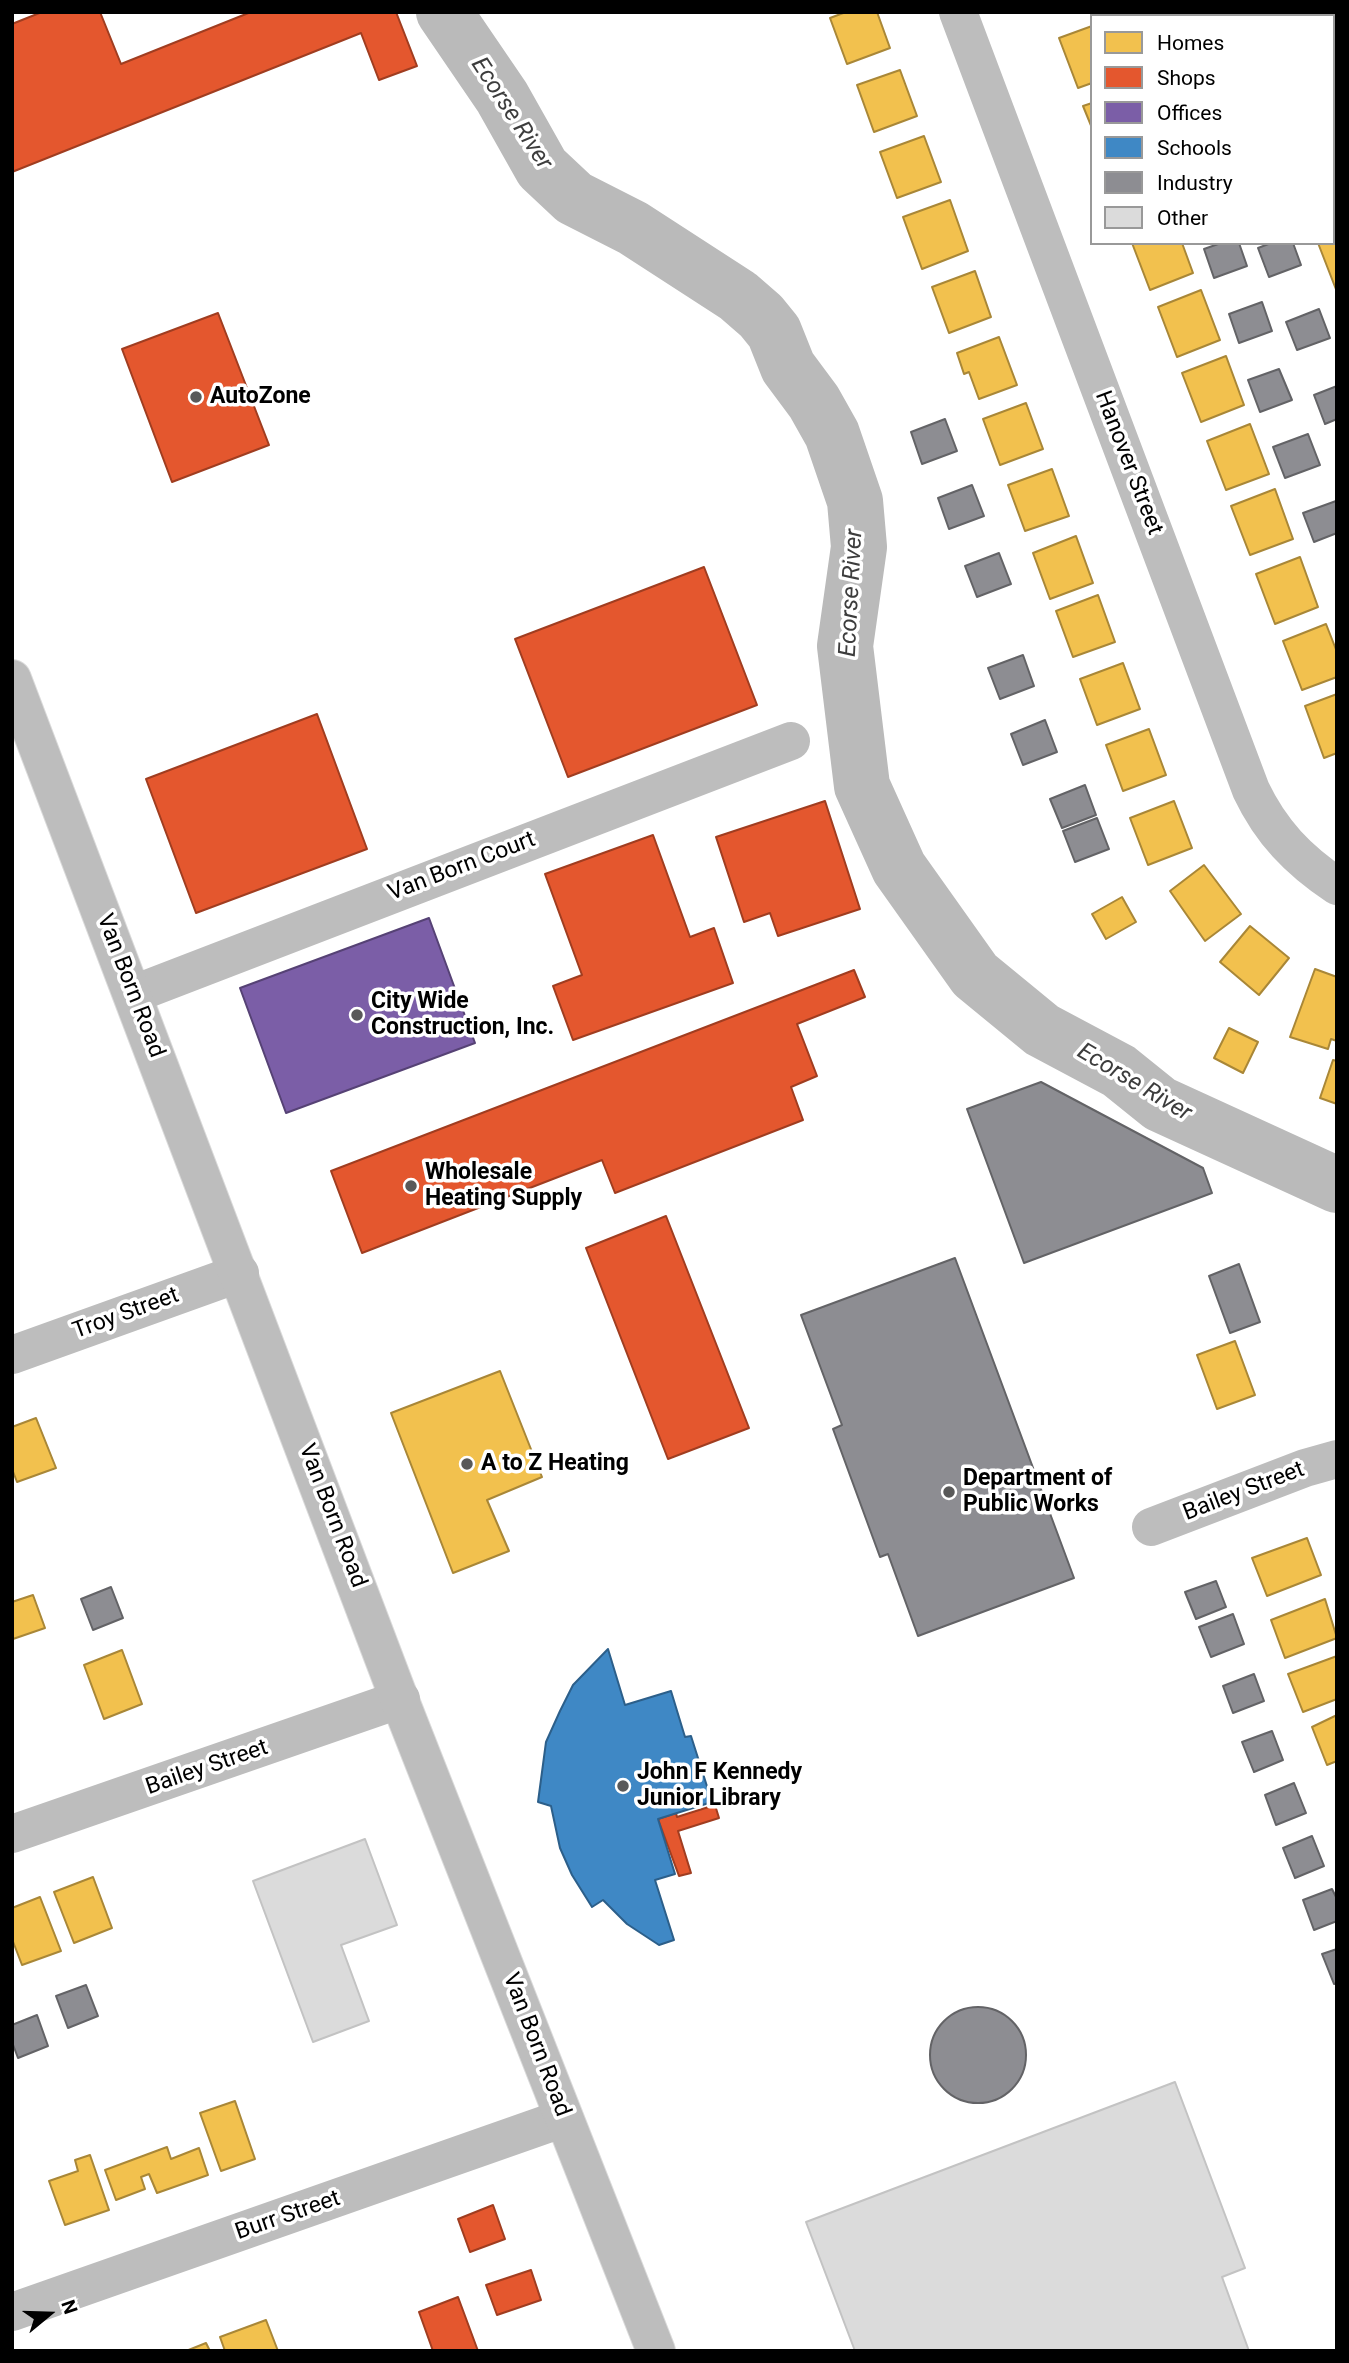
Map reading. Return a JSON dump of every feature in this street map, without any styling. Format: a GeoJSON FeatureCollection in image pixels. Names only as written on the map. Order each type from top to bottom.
{"type":"FeatureCollection","features":[{"type":"Feature","properties":{"kind":"street","name":"Hanover Street"},"geometry":{"type":"LineString","coordinates":[[958,12],[1251,790],[1275,834],[1304,864],[1337,886]]}},
{"type":"Feature","properties":{"kind":"street","name":"Van Born Road"},"geometry":{"type":"LineString","coordinates":[[12,679],[401,1699],[656,2351]]}},
{"type":"Feature","properties":{"kind":"street","name":"Van Born Court"},"geometry":{"type":"LineString","coordinates":[[134,994],[791,741]]}},
{"type":"Feature","properties":{"kind":"street","name":"Troy Street"},"geometry":{"type":"LineString","coordinates":[[12,1355],[240,1273]]}},
{"type":"Feature","properties":{"kind":"street","name":"Bailey Street"},"geometry":{"type":"LineString","coordinates":[[1152,1527],[1305,1468],[1337,1460]]}},
{"type":"Feature","properties":{"kind":"street","name":"Bailey Street"},"geometry":{"type":"LineString","coordinates":[[12,1834],[401,1699]]}},
{"type":"Feature","properties":{"kind":"street","name":"Burr Street"},"geometry":{"type":"LineString","coordinates":[[12,2312],[564,2118]]}},
{"type":"Feature","properties":{"kind":"building: Homes"},"geometry":{"type":"Polygon","coordinates":[[[846,12],[877,12],[890,48],[847,64],[830,18],[846,12]]]}},
{"type":"Feature","properties":{"kind":"building: Homes"},"geometry":{"type":"Polygon","coordinates":[[[1277,12],[1278,14],[1238,14],[1277,12]]]}},
{"type":"Feature","properties":{"kind":"building: Homes"},"geometry":{"type":"Polygon","coordinates":[[[1090,27],[1090,84],[1078,88],[1059,38],[1090,27]]]}},
{"type":"Feature","properties":{"kind":"building: Homes"},"geometry":{"type":"Polygon","coordinates":[[[900,70],[917,116],[874,132],[857,85],[900,70]]]}},
{"type":"Feature","properties":{"kind":"building: Homes"},"geometry":{"type":"Polygon","coordinates":[[[1090,104],[1090,123],[1083,106],[1090,104]]]}},
{"type":"Feature","properties":{"kind":"building: Homes"},"geometry":{"type":"Polygon","coordinates":[[[924,136],[941,182],[897,198],[880,152],[924,136]]]}},
{"type":"Feature","properties":{"kind":"building: Homes"},"geometry":{"type":"Polygon","coordinates":[[[1335,176],[1337,181],[1335,210],[1335,176]]]}},
{"type":"Feature","properties":{"kind":"building: Homes"},"geometry":{"type":"Polygon","coordinates":[[[950,200],[968,251],[922,269],[903,217],[950,200]]]}},
{"type":"Feature","properties":{"kind":"building: Homes"},"geometry":{"type":"Polygon","coordinates":[[[1335,228],[1337,292],[1319,245],[1335,245],[1335,228]]]}},
{"type":"Feature","properties":{"kind":"building: Homes"},"geometry":{"type":"Polygon","coordinates":[[[1133,245],[1183,245],[1193,273],[1150,290],[1133,245]]]}},
{"type":"Feature","properties":{"kind":"building: Homes"},"geometry":{"type":"Polygon","coordinates":[[[975,271],[991,317],[949,333],[932,287],[975,271]]]}},
{"type":"Feature","properties":{"kind":"building: Homes"},"geometry":{"type":"Polygon","coordinates":[[[1201,290],[1220,340],[1177,357],[1158,307],[1201,290]]]}},
{"type":"Feature","properties":{"kind":"building: Homes"},"geometry":{"type":"Polygon","coordinates":[[[999,337],[1017,385],[979,399],[969,372],[964,374],[957,353],[999,337]]]}},
{"type":"Feature","properties":{"kind":"building: Homes"},"geometry":{"type":"Polygon","coordinates":[[[1226,356],[1244,405],[1201,422],[1182,373],[1226,356]]]}},
{"type":"Feature","properties":{"kind":"building: Homes"},"geometry":{"type":"Polygon","coordinates":[[[1026,403],[1043,449],[1000,465],[983,419],[1026,403]]]}},
{"type":"Feature","properties":{"kind":"building: Homes"},"geometry":{"type":"Polygon","coordinates":[[[1250,424],[1269,474],[1226,490],[1207,441],[1250,424]]]}},
{"type":"Feature","properties":{"kind":"building: Homes"},"geometry":{"type":"Polygon","coordinates":[[[1052,469],[1069,516],[1025,531],[1008,485],[1052,469]]]}},
{"type":"Feature","properties":{"kind":"building: Homes"},"geometry":{"type":"Polygon","coordinates":[[[1275,489],[1293,539],[1250,555],[1231,506],[1275,489]]]}},
{"type":"Feature","properties":{"kind":"building: Homes"},"geometry":{"type":"Polygon","coordinates":[[[1076,536],[1093,583],[1050,599],[1033,553],[1076,536]]]}},
{"type":"Feature","properties":{"kind":"building: Homes"},"geometry":{"type":"Polygon","coordinates":[[[1300,557],[1318,607],[1275,624],[1256,574],[1300,557]]]}},
{"type":"Feature","properties":{"kind":"building: Homes"},"geometry":{"type":"Polygon","coordinates":[[[1098,595],[1115,642],[1073,657],[1056,611],[1098,595]]]}},
{"type":"Feature","properties":{"kind":"building: Homes"},"geometry":{"type":"Polygon","coordinates":[[[1326,624],[1337,652],[1337,677],[1302,690],[1283,641],[1326,624]]]}},
{"type":"Feature","properties":{"kind":"building: Homes"},"geometry":{"type":"Polygon","coordinates":[[[1123,663],[1140,709],[1097,725],[1080,679],[1123,663]]]}},
{"type":"Feature","properties":{"kind":"building: Homes"},"geometry":{"type":"Polygon","coordinates":[[[1337,694],[1337,753],[1324,758],[1305,706],[1337,694]]]}},
{"type":"Feature","properties":{"kind":"building: Homes"},"geometry":{"type":"Polygon","coordinates":[[[1149,729],[1166,775],[1123,791],[1106,745],[1149,729]]]}},
{"type":"Feature","properties":{"kind":"building: Homes"},"geometry":{"type":"Polygon","coordinates":[[[1174,801],[1192,848],[1148,865],[1130,818],[1174,801]]]}},
{"type":"Feature","properties":{"kind":"building: Homes"},"geometry":{"type":"Polygon","coordinates":[[[1204,865],[1241,914],[1205,941],[1170,891],[1204,865]]]}},
{"type":"Feature","properties":{"kind":"building: Homes"},"geometry":{"type":"Polygon","coordinates":[[[1122,897],[1136,922],[1106,939],[1092,914],[1122,897]]]}},
{"type":"Feature","properties":{"kind":"building: Homes"},"geometry":{"type":"Polygon","coordinates":[[[1250,926],[1289,958],[1259,995],[1220,962],[1250,926]]]}},
{"type":"Feature","properties":{"kind":"building: Homes"},"geometry":{"type":"Polygon","coordinates":[[[1315,969],[1337,977],[1337,1041],[1331,1039],[1328,1049],[1290,1037],[1315,969]]]}},
{"type":"Feature","properties":{"kind":"building: Homes"},"geometry":{"type":"Polygon","coordinates":[[[1229,1028],[1258,1042],[1243,1073],[1214,1058],[1229,1028]]]}},
{"type":"Feature","properties":{"kind":"building: Homes"},"geometry":{"type":"Polygon","coordinates":[[[1333,1060],[1337,1061],[1337,1104],[1320,1098],[1333,1060]]]}},
{"type":"Feature","properties":{"kind":"building: Homes"},"geometry":{"type":"Polygon","coordinates":[[[1235,1341],[1255,1395],[1217,1409],[1197,1355],[1235,1341]]]}},
{"type":"Feature","properties":{"kind":"building: Homes"},"geometry":{"type":"Polygon","coordinates":[[[500,1371],[542,1477],[487,1500],[509,1551],[453,1573],[391,1413],[500,1371]]]}},
{"type":"Feature","properties":{"kind":"building: Homes"},"geometry":{"type":"Polygon","coordinates":[[[36,1418],[56,1468],[17,1482],[12,1469],[12,1427],[36,1418]]]}},
{"type":"Feature","properties":{"kind":"building: Homes"},"geometry":{"type":"Polygon","coordinates":[[[1307,1538],[1321,1575],[1267,1596],[1252,1558],[1307,1538]]]}},
{"type":"Feature","properties":{"kind":"building: Homes"},"geometry":{"type":"Polygon","coordinates":[[[33,1595],[45,1628],[13,1639],[12,1602],[33,1595]]]}},
{"type":"Feature","properties":{"kind":"building: Homes"},"geometry":{"type":"Polygon","coordinates":[[[1325,1599],[1337,1638],[1285,1658],[1271,1620],[1325,1599]]]}},
{"type":"Feature","properties":{"kind":"building: Homes"},"geometry":{"type":"Polygon","coordinates":[[[122,1650],[142,1704],[104,1719],[84,1665],[122,1650]]]}},
{"type":"Feature","properties":{"kind":"building: Homes"},"geometry":{"type":"Polygon","coordinates":[[[1337,1656],[1337,1699],[1303,1712],[1288,1674],[1337,1656]]]}},
{"type":"Feature","properties":{"kind":"building: Homes"},"geometry":{"type":"Polygon","coordinates":[[[1337,1715],[1337,1761],[1327,1765],[1312,1727],[1337,1715]]]}},
{"type":"Feature","properties":{"kind":"building: Homes"},"geometry":{"type":"Polygon","coordinates":[[[93,1877],[112,1928],[74,1943],[54,1892],[93,1877]]]}},
{"type":"Feature","properties":{"kind":"building: Homes"},"geometry":{"type":"Polygon","coordinates":[[[40,1897],[61,1951],[22,1965],[12,1939],[12,1908],[40,1897]]]}},
{"type":"Feature","properties":{"kind":"building: Homes"},"geometry":{"type":"Polygon","coordinates":[[[235,2101],[255,2159],[221,2171],[200,2113],[235,2101]]]}},
{"type":"Feature","properties":{"kind":"building: Homes"},"geometry":{"type":"Polygon","coordinates":[[[167,2147],[171,2159],[199,2148],[208,2175],[157,2193],[149,2174],[141,2177],[145,2189],[116,2200],[105,2170],[167,2147]]]}},
{"type":"Feature","properties":{"kind":"building: Homes"},"geometry":{"type":"Polygon","coordinates":[[[90,2155],[109,2210],[65,2225],[49,2181],[78,2171],[75,2160],[90,2155]]]}},
{"type":"Feature","properties":{"kind":"building: Homes"},"geometry":{"type":"Polygon","coordinates":[[[266,2320],[278,2351],[225,2351],[220,2337],[266,2320]]]}},
{"type":"Feature","properties":{"kind":"building: Homes"},"geometry":{"type":"Polygon","coordinates":[[[206,2343],[210,2351],[186,2351],[206,2343]]]}},
{"type":"Feature","properties":{"kind":"building: Shops"},"geometry":{"type":"Polygon","coordinates":[[[42,12],[100,12],[121,64],[251,12],[396,12],[417,66],[379,80],[361,33],[12,172],[12,24],[42,12]]]}},
{"type":"Feature","properties":{"kind":"building: Shops"},"geometry":{"type":"Polygon","coordinates":[[[218,313],[269,445],[172,482],[122,349],[218,313]]]}},
{"type":"Feature","properties":{"kind":"building: Shops"},"geometry":{"type":"Polygon","coordinates":[[[704,567],[757,705],[568,777],[515,639],[704,567]]]}},
{"type":"Feature","properties":{"kind":"building: Shops"},"geometry":{"type":"Polygon","coordinates":[[[317,714],[367,849],[196,913],[146,779],[317,714]]]}},
{"type":"Feature","properties":{"kind":"building: Shops"},"geometry":{"type":"Polygon","coordinates":[[[825,801],[860,909],[778,936],[770,913],[744,922],[716,837],[825,801]]]}},
{"type":"Feature","properties":{"kind":"building: Shops"},"geometry":{"type":"Polygon","coordinates":[[[653,835],[690,937],[714,928],[733,983],[573,1040],[553,986],[582,975],[545,874],[653,835]]]}},
{"type":"Feature","properties":{"kind":"building: Shops"},"geometry":{"type":"Polygon","coordinates":[[[854,970],[865,997],[797,1024],[817,1076],[791,1087],[803,1120],[615,1193],[602,1160],[362,1253],[331,1171],[854,970]]]}},
{"type":"Feature","properties":{"kind":"building: Shops"},"geometry":{"type":"Polygon","coordinates":[[[666,1216],[749,1428],[668,1459],[586,1248],[666,1216]]]}},
{"type":"Feature","properties":{"kind":"building: Shops"},"geometry":{"type":"Polygon","coordinates":[[[715,1805],[719,1818],[678,1831],[691,1873],[679,1876],[658,1819],[676,1813],[677,1817],[715,1805]]]}},
{"type":"Feature","properties":{"kind":"building: Shops"},"geometry":{"type":"Polygon","coordinates":[[[493,2205],[505,2239],[470,2252],[458,2219],[493,2205]]]}},
{"type":"Feature","properties":{"kind":"building: Shops"},"geometry":{"type":"Polygon","coordinates":[[[531,2270],[541,2300],[497,2315],[486,2285],[531,2270]]]}},
{"type":"Feature","properties":{"kind":"building: Shops"},"geometry":{"type":"Polygon","coordinates":[[[458,2297],[478,2351],[433,2351],[419,2312],[458,2297]]]}},
{"type":"Feature","properties":{"kind":"building: Offices"},"geometry":{"type":"Polygon","coordinates":[[[429,918],[475,1043],[286,1113],[240,988],[429,918]]]}},
{"type":"Feature","properties":{"kind":"building: Schools","name":"John F Kennedy Junior Library"},"geometry":{"type":"Polygon","coordinates":[[[608,1649],[625,1705],[671,1691],[685,1737],[691,1736],[712,1802],[658,1819],[675,1874],[655,1880],[674,1940],[659,1945],[627,1924],[603,1900],[592,1907],[572,1875],[560,1848],[551,1806],[538,1802],[546,1742],[560,1711],[573,1685],[608,1649]]]}},
{"type":"Feature","properties":{"kind":"building: Industry"},"geometry":{"type":"Polygon","coordinates":[[[1215,245],[1240,245],[1247,266],[1214,278],[1204,249],[1215,245]]]}},
{"type":"Feature","properties":{"kind":"building: Industry"},"geometry":{"type":"Polygon","coordinates":[[[1266,245],[1294,245],[1301,265],[1269,277],[1258,248],[1266,245]]]}},
{"type":"Feature","properties":{"kind":"building: Industry"},"geometry":{"type":"Polygon","coordinates":[[[1262,302],[1272,331],[1239,343],[1229,314],[1262,302]]]}},
{"type":"Feature","properties":{"kind":"building: Industry"},"geometry":{"type":"Polygon","coordinates":[[[1319,309],[1330,338],[1297,350],[1286,322],[1319,309]]]}},
{"type":"Feature","properties":{"kind":"building: Industry"},"geometry":{"type":"Polygon","coordinates":[[[1279,369],[1292,400],[1260,412],[1248,380],[1279,369]]]}},
{"type":"Feature","properties":{"kind":"building: Industry"},"geometry":{"type":"Polygon","coordinates":[[[1337,386],[1337,419],[1325,424],[1314,395],[1337,386]]]}},
{"type":"Feature","properties":{"kind":"building: Industry"},"geometry":{"type":"Polygon","coordinates":[[[945,419],[957,451],[922,464],[911,432],[945,419]]]}},
{"type":"Feature","properties":{"kind":"building: Industry"},"geometry":{"type":"Polygon","coordinates":[[[1308,434],[1320,465],[1285,478],[1273,447],[1308,434]]]}},
{"type":"Feature","properties":{"kind":"building: Industry"},"geometry":{"type":"Polygon","coordinates":[[[972,485],[984,516],[949,529],[938,498],[972,485]]]}},
{"type":"Feature","properties":{"kind":"building: Industry"},"geometry":{"type":"Polygon","coordinates":[[[1336,501],[1337,533],[1314,542],[1303,513],[1336,501]]]}},
{"type":"Feature","properties":{"kind":"building: Industry"},"geometry":{"type":"Polygon","coordinates":[[[999,553],[1011,584],[977,597],[965,566],[999,553]]]}},
{"type":"Feature","properties":{"kind":"building: Industry"},"geometry":{"type":"Polygon","coordinates":[[[1023,655],[1034,686],[1000,699],[988,668],[1023,655]]]}},
{"type":"Feature","properties":{"kind":"building: Industry"},"geometry":{"type":"Polygon","coordinates":[[[1045,720],[1057,752],[1023,765],[1011,734],[1045,720]]]}},
{"type":"Feature","properties":{"kind":"building: Industry"},"geometry":{"type":"Polygon","coordinates":[[[1085,785],[1096,815],[1062,828],[1050,799],[1085,785]]]}},
{"type":"Feature","properties":{"kind":"building: Industry"},"geometry":{"type":"Polygon","coordinates":[[[1097,818],[1109,849],[1075,862],[1063,831],[1097,818]]]}},
{"type":"Feature","properties":{"kind":"building: Industry"},"geometry":{"type":"Polygon","coordinates":[[[1041,1082],[1203,1168],[1212,1193],[1024,1263],[967,1109],[1041,1082]]]}},
{"type":"Feature","properties":{"kind":"building: Industry","name":"Department of Public Works"},"geometry":{"type":"Polygon","coordinates":[[[955,1258],[1074,1578],[918,1636],[888,1554],[880,1557],[833,1429],[842,1425],[801,1315],[955,1258]]]}},
{"type":"Feature","properties":{"kind":"building: Industry"},"geometry":{"type":"Polygon","coordinates":[[[1239,1264],[1260,1322],[1230,1333],[1209,1276],[1239,1264]]]}},
{"type":"Feature","properties":{"kind":"building: Industry"},"geometry":{"type":"Polygon","coordinates":[[[1216,1581],[1226,1607],[1196,1619],[1185,1592],[1216,1581]]]}},
{"type":"Feature","properties":{"kind":"building: Industry"},"geometry":{"type":"Polygon","coordinates":[[[111,1587],[123,1618],[93,1630],[81,1599],[111,1587]]]}},
{"type":"Feature","properties":{"kind":"building: Industry"},"geometry":{"type":"Polygon","coordinates":[[[1233,1614],[1244,1644],[1211,1657],[1199,1627],[1233,1614]]]}},
{"type":"Feature","properties":{"kind":"building: Industry"},"geometry":{"type":"Polygon","coordinates":[[[1254,1674],[1264,1701],[1233,1713],[1223,1686],[1254,1674]]]}},
{"type":"Feature","properties":{"kind":"building: Industry"},"geometry":{"type":"Polygon","coordinates":[[[1272,1731],[1283,1760],[1254,1772],[1242,1742],[1272,1731]]]}},
{"type":"Feature","properties":{"kind":"building: Industry"},"geometry":{"type":"Polygon","coordinates":[[[1294,1783],[1306,1813],[1276,1825],[1265,1795],[1294,1783]]]}},
{"type":"Feature","properties":{"kind":"building: Industry"},"geometry":{"type":"Polygon","coordinates":[[[1312,1836],[1324,1866],[1295,1878],[1283,1848],[1312,1836]]]}},
{"type":"Feature","properties":{"kind":"building: Industry"},"geometry":{"type":"Polygon","coordinates":[[[1332,1889],[1337,1899],[1337,1921],[1314,1930],[1303,1900],[1332,1889]]]}},
{"type":"Feature","properties":{"kind":"building: Industry"},"geometry":{"type":"Polygon","coordinates":[[[1337,1949],[1337,1983],[1334,1984],[1322,1954],[1337,1949]]]}},
{"type":"Feature","properties":{"kind":"building: Industry"},"geometry":{"type":"Polygon","coordinates":[[[86,1985],[98,2016],[68,2028],[56,1996],[86,1985]]]}},
{"type":"Feature","properties":{"kind":"building: Industry"},"geometry":{"type":"Polygon","coordinates":[[[978,2007],[996,2011],[1012,2021],[1022,2037],[1026,2055],[1022,2073],[1012,2089],[996,2099],[978,2103],[960,2099],[944,2089],[934,2073],[930,2055],[934,2037],[944,2021],[960,2011],[978,2007]]]}},
{"type":"Feature","properties":{"kind":"building: Industry"},"geometry":{"type":"Polygon","coordinates":[[[37,2015],[48,2046],[18,2058],[12,2042],[12,2025],[37,2015]]]}},
{"type":"Feature","properties":{"kind":"building: Other"},"geometry":{"type":"Polygon","coordinates":[[[365,1839],[397,1925],[341,1945],[369,2021],[313,2042],[253,1881],[365,1839]]]}},
{"type":"Feature","properties":{"kind":"building: Other"},"geometry":{"type":"Polygon","coordinates":[[[1175,2082],[1245,2268],[1222,2277],[1249,2351],[855,2351],[806,2222],[1175,2082]]]}},
{"type":"Feature","properties":{"kind":"waterway","name":"Ecorse River"},"geometry":{"type":"LineString","coordinates":[[444,12],[502,97],[542,168],[574,198],[633,228],[738,296],[761,316],[774,332],[788,367],[814,402],[832,434],[855,501],[859,547],[845,646],[862,786],[899,868],[975,975],[1042,1030],[1119,1071],[1160,1104],[1337,1185]]}},
{"type":"Feature","properties":{"kind":"place","name":"AutoZone"},"geometry":{"type":"Point","coordinates":[196,397]}},
{"type":"Feature","properties":{"kind":"place","name":"City Wide Construction, Inc."},"geometry":{"type":"Point","coordinates":[357,1015]}},
{"type":"Feature","properties":{"kind":"place","name":"Wholesale Heating Supply"},"geometry":{"type":"Point","coordinates":[411,1186]}},
{"type":"Feature","properties":{"kind":"place","name":"A to Z Heating"},"geometry":{"type":"Point","coordinates":[467,1464]}},
{"type":"Feature","properties":{"kind":"place","name":"Department of Public Works"},"geometry":{"type":"Point","coordinates":[949,1492]}},
{"type":"Feature","properties":{"kind":"place","name":"John F Kennedy Junior Library"},"geometry":{"type":"Point","coordinates":[623,1786]}}]}
